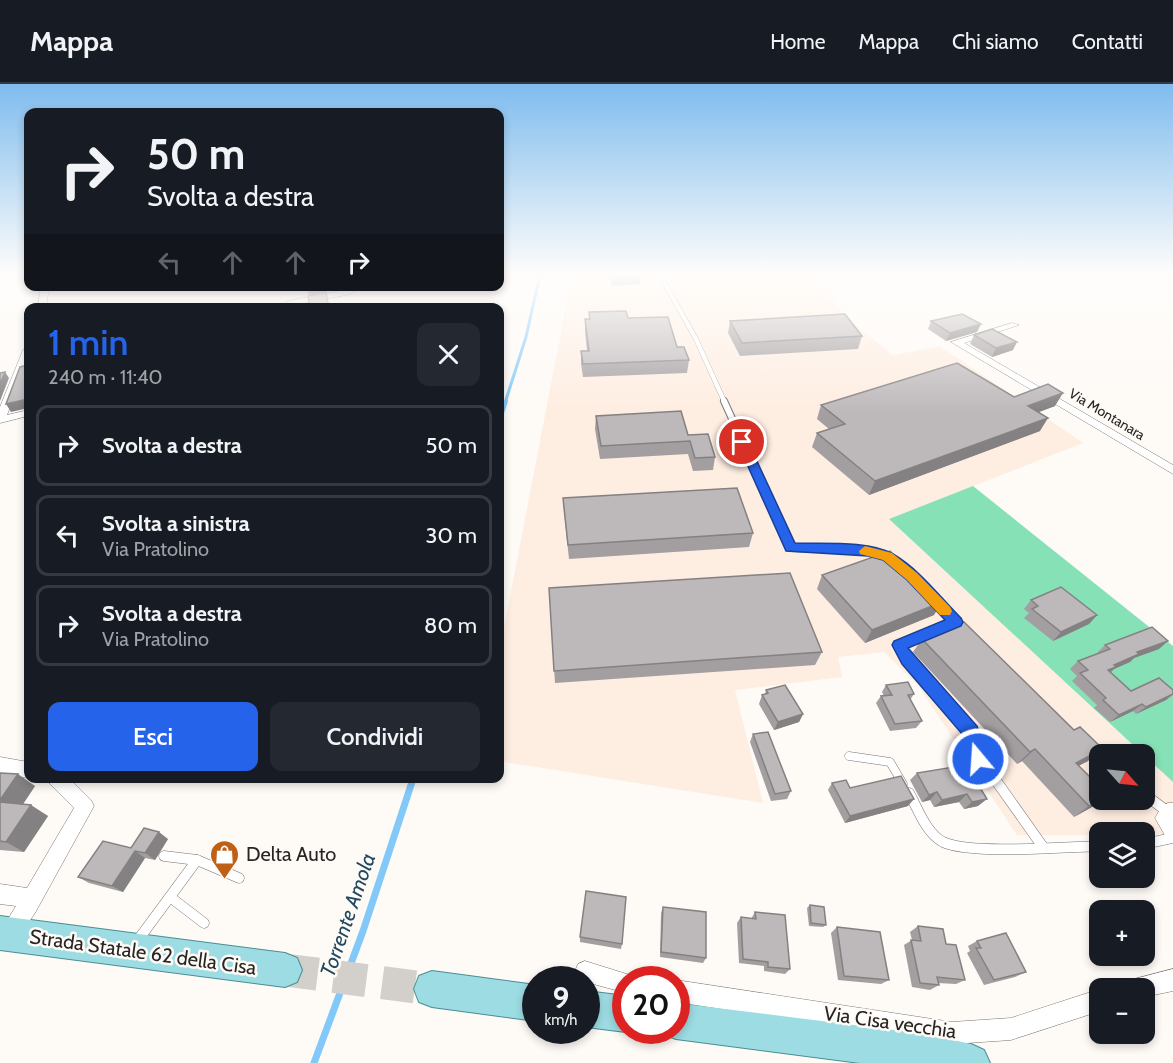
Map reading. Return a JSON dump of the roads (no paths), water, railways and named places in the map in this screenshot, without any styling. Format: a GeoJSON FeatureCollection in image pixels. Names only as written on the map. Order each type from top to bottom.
{"type":"FeatureCollection","features":[{"type":"Feature","properties":{"kind":"main road","name":"Strada Statale 62 della Cisa"},"geometry":{"type":"LineString","coordinates":[[4,933],[285,970]]}},
{"type":"Feature","properties":{"kind":"main road"},"geometry":{"type":"LineString","coordinates":[[432,989],[522,1001]]}},
{"type":"Feature","properties":{"kind":"main road"},"geometry":{"type":"LineString","coordinates":[[690,1023],[971,1063]]}},
{"type":"Feature","properties":{"kind":"street","name":"Via Montanara"},"geometry":{"type":"LineString","coordinates":[[1016,325],[956,342],[1173,470]]}},
{"type":"Feature","properties":{"kind":"street"},"geometry":{"type":"LineString","coordinates":[[0,420],[24,360]]}},
{"type":"Feature","properties":{"kind":"street"},"geometry":{"type":"LineString","coordinates":[[0,420],[24,414]]}},
{"type":"Feature","properties":{"kind":"street"},"geometry":{"type":"LineString","coordinates":[[0,765],[24,769]]}},
{"type":"Feature","properties":{"kind":"street"},"geometry":{"type":"LineString","coordinates":[[4,933],[32,900],[85,806],[61,783]]}},
{"type":"Feature","properties":{"kind":"street"},"geometry":{"type":"LineString","coordinates":[[1170,812],[1164,818],[1173,833]]}},
{"type":"Feature","properties":{"kind":"street"},"geometry":{"type":"LineString","coordinates":[[0,894],[32,900]]}},
{"type":"Feature","properties":{"kind":"street"},"geometry":{"type":"LineString","coordinates":[[1155,984],[1173,980]]}},
{"type":"Feature","properties":{"kind":"street","name":"Via Cisa vecchia"},"geometry":{"type":"LineString","coordinates":[[690,993],[952,1033],[1011,1029],[1089,1004]]}},
{"type":"Feature","properties":{"kind":"lane"},"geometry":{"type":"LineString","coordinates":[[686,321],[791,548],[868,551],[887,557],[896,563]]}},
{"type":"Feature","properties":{"kind":"lane"},"geometry":{"type":"LineString","coordinates":[[926,592],[971,638]]}},
{"type":"Feature","properties":{"kind":"lane"},"geometry":{"type":"LineString","coordinates":[[956,622],[899,645],[907,659],[971,732],[978,759],[1015,806],[1043,847]]}},
{"type":"Feature","properties":{"kind":"lane"},"geometry":{"type":"LineString","coordinates":[[849,756],[890,762],[934,833],[942,841],[953,845],[1089,846]]}},
{"type":"Feature","properties":{"kind":"lane"},"geometry":{"type":"LineString","coordinates":[[1155,802],[1170,812]]}},
{"type":"Feature","properties":{"kind":"lane"},"geometry":{"type":"LineString","coordinates":[[1155,842],[1173,838]]}},
{"type":"Feature","properties":{"kind":"lane"},"geometry":{"type":"LineString","coordinates":[[164,856],[198,860],[239,878]]}},
{"type":"Feature","properties":{"kind":"lane"},"geometry":{"type":"LineString","coordinates":[[130,950],[198,860]]}},
{"type":"Feature","properties":{"kind":"lane"},"geometry":{"type":"LineString","coordinates":[[170,897],[204,923]]}},
{"type":"Feature","properties":{"kind":"waterway","name":"Torrente Amola"},"geometry":{"type":"LineString","coordinates":[[505,403],[530,321]]}},
{"type":"Feature","properties":{"kind":"waterway","name":"Torrente Amola"},"geometry":{"type":"LineString","coordinates":[[504,407],[506,401]]}},
{"type":"Feature","properties":{"kind":"waterway","name":"Torrente Amola"},"geometry":{"type":"LineString","coordinates":[[314,1063],[363,931],[412,783]]}},
{"type":"Feature","properties":{"kind":"tunnel"},"geometry":{"type":"LineString","coordinates":[[285,970],[432,989]]}},
{"type":"Feature","properties":{"kind":"place","name":"Delta Auto"},"geometry":{"type":"Point","coordinates":[225,880]}}]}
